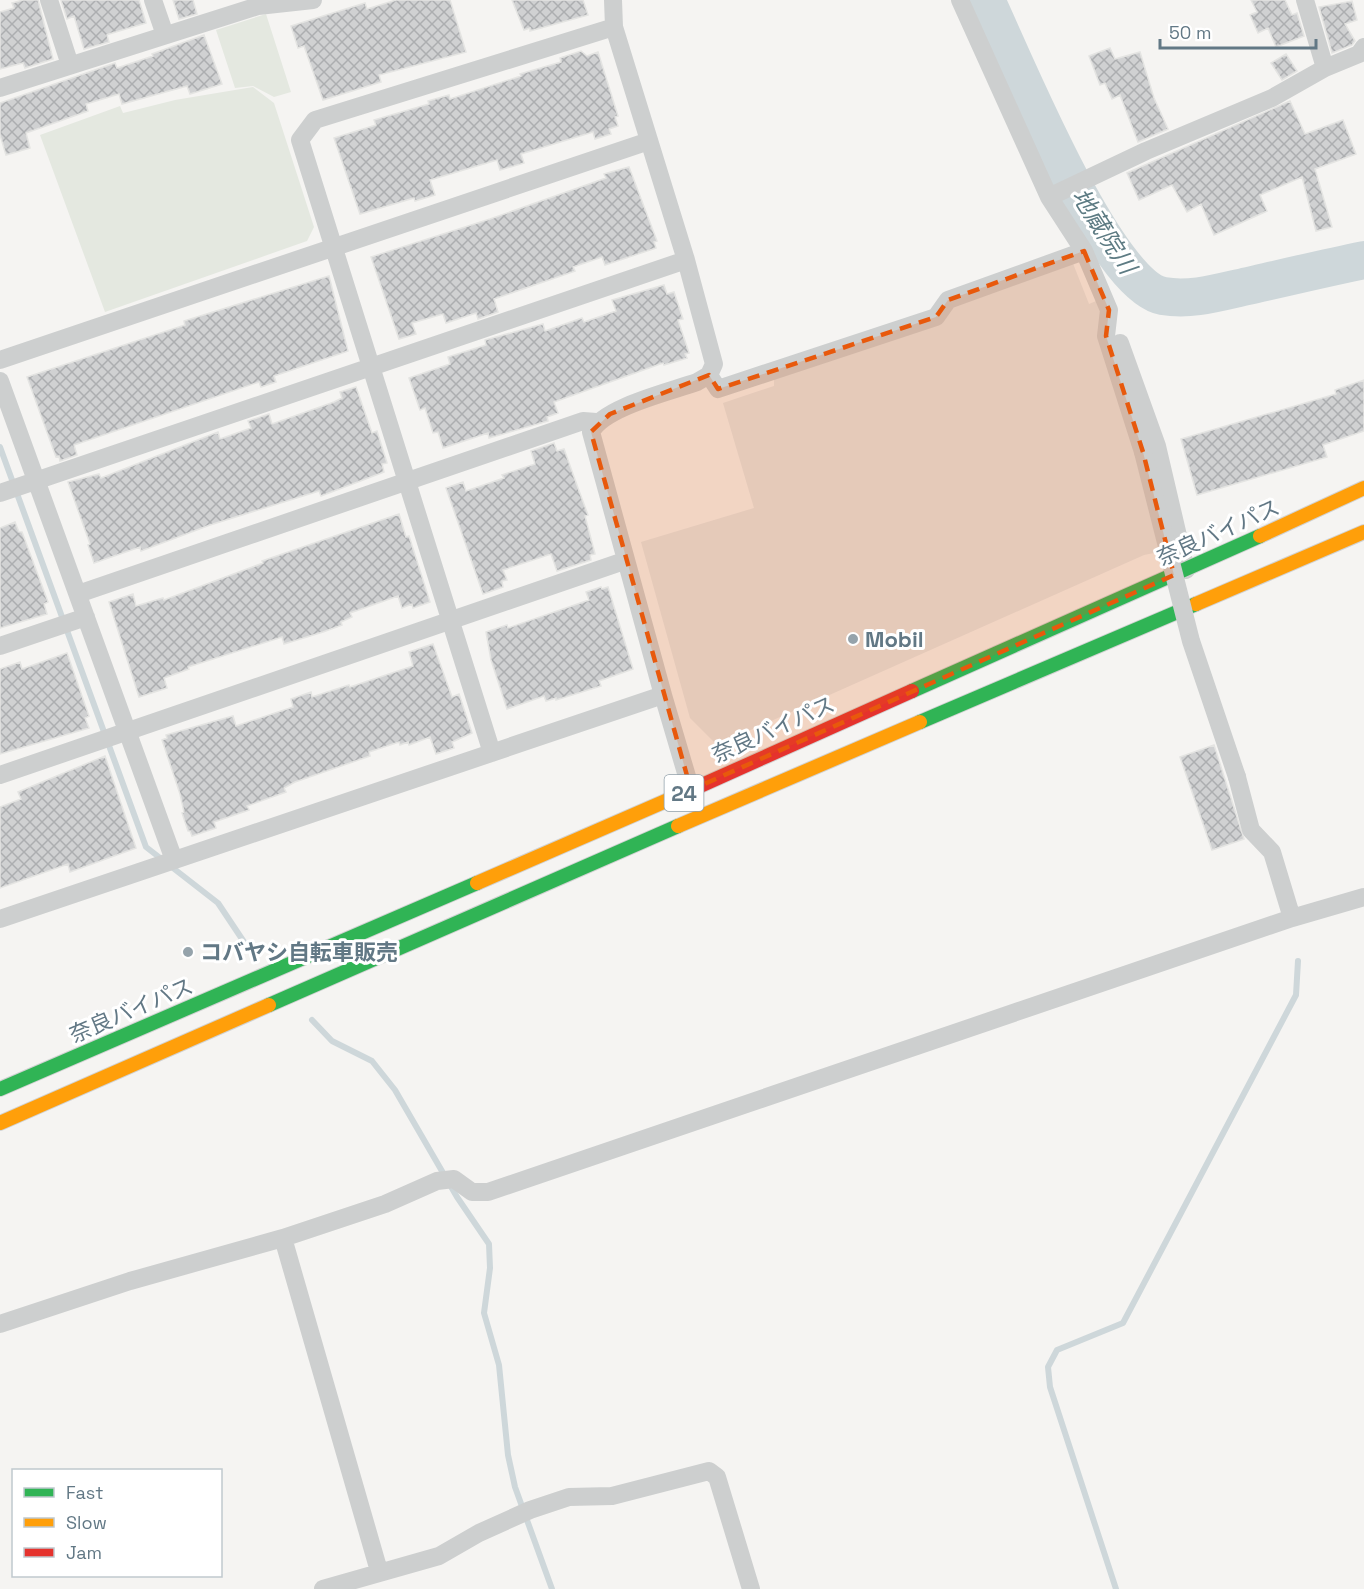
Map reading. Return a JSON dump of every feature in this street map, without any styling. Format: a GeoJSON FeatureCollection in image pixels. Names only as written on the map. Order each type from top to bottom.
{"type":"FeatureCollection","features":[{"type":"Feature","properties":{"kind":"highway","name":"奈良バイパス"},"geometry":{"type":"LineString","coordinates":[[0,1089],[691,790],[754,760],[1186,570],[1364,488]]}},
{"type":"Feature","properties":{"kind":"highway","name":"24"},"geometry":{"type":"LineString","coordinates":[[0,1123],[765,788],[1364,532]]}},
{"type":"Feature","properties":{"kind":"street"},"geometry":{"type":"LineString","coordinates":[[50,0],[70,65]]}},
{"type":"Feature","properties":{"kind":"street"},"geometry":{"type":"LineString","coordinates":[[153,0],[165,35]]}},
{"type":"Feature","properties":{"kind":"street"},"geometry":{"type":"LineString","coordinates":[[0,88],[257,3],[313,0]]}},
{"type":"Feature","properties":{"kind":"street"},"geometry":{"type":"LineString","coordinates":[[613,0],[614,27],[686,260],[714,363],[709,375],[697,382],[610,414],[596,422],[591,432],[592,447],[691,790]]}},
{"type":"Feature","properties":{"kind":"street"},"geometry":{"type":"LineString","coordinates":[[960,0],[1053,195],[1084,251],[1109,310],[1157,447],[1186,570]]}},
{"type":"Feature","properties":{"kind":"street"},"geometry":{"type":"LineString","coordinates":[[1305,0],[1325,68]]}},
{"type":"Feature","properties":{"kind":"street"},"geometry":{"type":"LineString","coordinates":[[492,753],[369,367],[300,140],[315,120],[614,27]]}},
{"type":"Feature","properties":{"kind":"street"},"geometry":{"type":"LineString","coordinates":[[1053,195],[1272,98],[1325,68],[1359,54],[1364,47]]}},
{"type":"Feature","properties":{"kind":"street"},"geometry":{"type":"LineString","coordinates":[[0,360],[649,141]]}},
{"type":"Feature","properties":{"kind":"street"},"geometry":{"type":"LineString","coordinates":[[709,375],[718,389],[936,317],[948,300],[1084,251]]}},
{"type":"Feature","properties":{"kind":"street"},"geometry":{"type":"LineString","coordinates":[[0,493],[686,260]]}},
{"type":"Feature","properties":{"kind":"street"},"geometry":{"type":"LineString","coordinates":[[1109,310],[1106,336],[1143,452],[1191,641],[1237,777],[1251,830],[1272,852],[1292,918]]}},
{"type":"Feature","properties":{"kind":"street"},"geometry":{"type":"LineString","coordinates":[[0,381],[174,860]]}},
{"type":"Feature","properties":{"kind":"street"},"geometry":{"type":"LineString","coordinates":[[78,594],[584,421],[596,422]]}},
{"type":"Feature","properties":{"kind":"street"},"geometry":{"type":"LineString","coordinates":[[0,775],[624,561]]}},
{"type":"Feature","properties":{"kind":"street"},"geometry":{"type":"LineString","coordinates":[[0,646],[86,617]]}},
{"type":"Feature","properties":{"kind":"street"},"geometry":{"type":"LineString","coordinates":[[0,919],[663,695]]}},
{"type":"Feature","properties":{"kind":"street"},"geometry":{"type":"LineString","coordinates":[[0,1324],[130,1281],[283,1238],[385,1204],[445,1180],[472,1192],[488,1192],[1292,918],[1364,897]]}},
{"type":"Feature","properties":{"kind":"street"},"geometry":{"type":"LineString","coordinates":[[283,1238],[378,1571]]}},
{"type":"Feature","properties":{"kind":"street"},"geometry":{"type":"LineString","coordinates":[[323,1589],[378,1571],[439,1556],[478,1533],[522,1513],[569,1497],[612,1496],[709,1471],[717,1477],[752,1589]]}},
{"type":"Feature","properties":{"kind":"highlighted area"},"geometry":{"type":"Polygon","coordinates":[[[1084,251],[1109,310],[1106,336],[1143,452],[1174,575],[691,790],[591,432],[610,414],[709,375],[718,389],[936,317],[948,300],[1084,251]]]}},
{"type":"Feature","properties":{"kind":"shaded area"},"geometry":{"type":"Polygon","coordinates":[[[266,14],[291,92],[274,97],[253,86],[235,88],[216,30],[266,14]]]}},
{"type":"Feature","properties":{"kind":"shaded area"},"geometry":{"type":"Polygon","coordinates":[[[253,87],[274,103],[314,227],[307,241],[105,312],[40,135],[120,106],[123,113],[175,100],[253,87]]]}},
{"type":"Feature","properties":{"kind":"shaded area"},"geometry":{"type":"Polygon","coordinates":[[[1072,261],[1089,304],[1101,299],[1173,549],[1144,555],[717,745],[690,718],[641,542],[754,508],[723,403],[774,386],[774,376],[947,304],[1072,261]]]}},
{"type":"Feature","properties":{"kind":"building"},"geometry":{"type":"Polygon","coordinates":[[[38,0],[53,59],[25,68],[23,63],[0,69],[0,12],[14,8],[12,3],[38,0]]]}},
{"type":"Feature","properties":{"kind":"building"},"geometry":{"type":"Polygon","coordinates":[[[61,0],[139,0],[146,23],[109,34],[107,35],[109,42],[84,49],[74,16],[67,19],[61,0]]]}},
{"type":"Feature","properties":{"kind":"building"},"geometry":{"type":"Polygon","coordinates":[[[173,0],[193,0],[197,14],[179,19],[173,0]]]}},
{"type":"Feature","properties":{"kind":"building"},"geometry":{"type":"Polygon","coordinates":[[[396,0],[450,0],[466,52],[379,75],[381,82],[323,100],[304,46],[298,48],[291,26],[365,3],[367,9],[396,0]]]}},
{"type":"Feature","properties":{"kind":"building"},"geometry":{"type":"Polygon","coordinates":[[[512,0],[583,0],[588,15],[530,31],[530,28],[524,30],[512,0]]]}},
{"type":"Feature","properties":{"kind":"building"},"geometry":{"type":"Polygon","coordinates":[[[1251,0],[1285,0],[1292,15],[1297,13],[1304,36],[1276,47],[1268,28],[1258,33],[1250,15],[1257,12],[1251,0]]]}},
{"type":"Feature","properties":{"kind":"building"},"geometry":{"type":"Polygon","coordinates":[[[1352,1],[1357,20],[1345,24],[1355,41],[1352,45],[1332,53],[1319,7],[1352,1]]]}},
{"type":"Feature","properties":{"kind":"building"},"geometry":{"type":"Polygon","coordinates":[[[204,35],[222,84],[190,94],[187,86],[122,104],[119,94],[86,104],[88,111],[26,133],[30,148],[6,155],[0,135],[0,103],[115,63],[117,68],[153,56],[152,54],[204,35]]]}},
{"type":"Feature","properties":{"kind":"building"},"geometry":{"type":"Polygon","coordinates":[[[1110,48],[1115,59],[1140,52],[1154,98],[1168,129],[1138,142],[1120,95],[1112,99],[1105,83],[1100,85],[1089,56],[1110,48]]]}},
{"type":"Feature","properties":{"kind":"building"},"geometry":{"type":"Polygon","coordinates":[[[581,51],[587,56],[598,52],[618,116],[615,117],[618,126],[609,129],[611,134],[595,139],[593,132],[521,154],[524,163],[500,170],[497,160],[430,180],[435,195],[415,201],[414,198],[360,214],[334,138],[376,125],[374,120],[429,104],[428,101],[449,95],[450,99],[561,62],[560,58],[581,51]]]}},
{"type":"Feature","properties":{"kind":"building"},"geometry":{"type":"Polygon","coordinates":[[[1286,54],[1297,71],[1282,80],[1271,63],[1286,54]]]}},
{"type":"Feature","properties":{"kind":"building"},"geometry":{"type":"Polygon","coordinates":[[[1290,101],[1305,134],[1343,120],[1356,154],[1315,169],[1332,227],[1316,231],[1302,177],[1260,195],[1267,211],[1214,235],[1201,204],[1187,212],[1172,185],[1139,200],[1127,173],[1290,101]]]}},
{"type":"Feature","properties":{"kind":"building"},"geometry":{"type":"Polygon","coordinates":[[[629,167],[657,241],[654,242],[656,248],[605,265],[602,257],[573,267],[575,271],[494,299],[498,312],[478,319],[476,313],[446,323],[443,314],[412,323],[416,334],[399,339],[371,257],[490,219],[606,178],[604,174],[629,167]]]}},
{"type":"Feature","properties":{"kind":"building"},"geometry":{"type":"Polygon","coordinates":[[[329,276],[348,351],[274,376],[276,382],[261,387],[259,382],[74,445],[77,455],[60,461],[59,456],[56,457],[27,377],[185,325],[184,321],[329,276]]]}},
{"type":"Feature","properties":{"kind":"building"},"geometry":{"type":"Polygon","coordinates":[[[664,285],[667,294],[674,292],[683,319],[678,320],[689,353],[685,354],[687,358],[664,365],[663,363],[554,402],[558,413],[547,417],[548,421],[489,438],[488,433],[443,448],[438,432],[433,433],[425,408],[420,410],[409,378],[450,364],[448,357],[486,345],[485,340],[543,324],[545,331],[582,318],[584,322],[616,311],[612,300],[664,285]]]}},
{"type":"Feature","properties":{"kind":"building"},"geometry":{"type":"Polygon","coordinates":[[[1364,380],[1364,431],[1323,445],[1327,457],[1197,495],[1181,439],[1336,394],[1335,390],[1364,380]]]}},
{"type":"Feature","properties":{"kind":"building"},"geometry":{"type":"Polygon","coordinates":[[[356,387],[372,433],[377,431],[387,463],[382,464],[384,472],[321,496],[319,491],[210,525],[141,551],[140,547],[94,563],[88,545],[90,544],[68,482],[99,474],[101,478],[218,432],[220,439],[251,428],[248,421],[269,414],[272,424],[334,402],[342,398],[340,392],[356,387]]]}},
{"type":"Feature","properties":{"kind":"building"},"geometry":{"type":"Polygon","coordinates":[[[554,443],[557,451],[564,449],[588,515],[585,516],[595,554],[590,555],[591,560],[557,571],[551,554],[503,570],[507,580],[502,581],[503,587],[483,594],[446,488],[463,482],[466,491],[504,478],[502,475],[535,464],[531,451],[554,443]]]}},
{"type":"Feature","properties":{"kind":"building"},"geometry":{"type":"Polygon","coordinates":[[[399,514],[406,537],[409,536],[430,602],[413,608],[412,604],[402,608],[398,596],[350,613],[352,617],[341,622],[342,625],[323,632],[284,644],[282,637],[188,667],[189,669],[164,678],[167,688],[139,697],[109,602],[133,594],[136,606],[163,598],[164,600],[263,563],[262,561],[399,514]]]}},
{"type":"Feature","properties":{"kind":"building"},"geometry":{"type":"Polygon","coordinates":[[[15,522],[19,532],[22,532],[48,602],[44,604],[47,614],[0,628],[0,528],[15,522]]]}},
{"type":"Feature","properties":{"kind":"building"},"geometry":{"type":"Polygon","coordinates":[[[601,587],[602,589],[608,587],[633,669],[599,681],[601,686],[556,700],[556,698],[546,701],[544,696],[507,709],[491,660],[486,632],[507,625],[508,628],[589,600],[586,592],[601,587]]]}},
{"type":"Feature","properties":{"kind":"building"},"geometry":{"type":"Polygon","coordinates":[[[433,644],[452,697],[459,694],[472,733],[452,742],[454,748],[436,754],[430,737],[409,745],[408,742],[400,745],[399,742],[369,752],[370,756],[295,782],[284,788],[286,792],[247,806],[249,810],[214,822],[216,828],[192,836],[188,831],[182,813],[184,812],[180,794],[162,740],[167,738],[166,735],[233,716],[236,726],[293,707],[291,699],[311,692],[312,697],[413,666],[409,652],[433,644]]]}},
{"type":"Feature","properties":{"kind":"building"},"geometry":{"type":"Polygon","coordinates":[[[67,653],[89,716],[85,718],[89,728],[0,754],[0,669],[20,662],[22,669],[67,653]]]}},
{"type":"Feature","properties":{"kind":"building"},"geometry":{"type":"Polygon","coordinates":[[[1214,745],[1244,839],[1212,850],[1180,757],[1214,745]]]}},
{"type":"Feature","properties":{"kind":"building"},"geometry":{"type":"Polygon","coordinates":[[[105,756],[136,848],[70,872],[68,864],[0,888],[0,807],[21,799],[18,792],[105,756]]]}},
{"type":"Feature","properties":{"kind":"waterway","name":"地蔵院川"},"geometry":{"type":"LineString","coordinates":[[986,0],[1039,116],[1089,213],[1115,253],[1140,282],[1163,296],[1195,297],[1364,260]]}},
{"type":"Feature","properties":{"kind":"waterway"},"geometry":{"type":"LineString","coordinates":[[0,447],[146,847],[218,903],[248,948]]}},
{"type":"Feature","properties":{"kind":"waterway"},"geometry":{"type":"LineString","coordinates":[[1116,1589],[1050,1387],[1048,1367],[1057,1350],[1123,1323],[1296,995],[1298,961]]}},
{"type":"Feature","properties":{"kind":"waterway"},"geometry":{"type":"LineString","coordinates":[[312,1020],[332,1041],[372,1061],[395,1090],[457,1197],[489,1244],[490,1268],[484,1313],[499,1365],[508,1455],[515,1487],[552,1589]]}},
{"type":"Feature","properties":{"kind":"traffic: fast"},"geometry":{"type":"LineString","coordinates":[[912,691],[1260,536]]}},
{"type":"Feature","properties":{"kind":"traffic: fast"},"geometry":{"type":"LineString","coordinates":[[920,722],[1196,604]]}},
{"type":"Feature","properties":{"kind":"traffic: fast"},"geometry":{"type":"LineString","coordinates":[[269,1005],[678,826]]}},
{"type":"Feature","properties":{"kind":"traffic: fast"},"geometry":{"type":"LineString","coordinates":[[0,1089],[477,883]]}},
{"type":"Feature","properties":{"kind":"traffic: slow"},"geometry":{"type":"LineString","coordinates":[[1260,536],[1364,488]]}},
{"type":"Feature","properties":{"kind":"traffic: slow"},"geometry":{"type":"LineString","coordinates":[[1196,604],[1364,532]]}},
{"type":"Feature","properties":{"kind":"traffic: slow"},"geometry":{"type":"LineString","coordinates":[[678,826],[920,722]]}},
{"type":"Feature","properties":{"kind":"traffic: slow"},"geometry":{"type":"LineString","coordinates":[[477,883],[691,790]]}},
{"type":"Feature","properties":{"kind":"traffic: slow"},"geometry":{"type":"LineString","coordinates":[[0,1123],[269,1005]]}},
{"type":"Feature","properties":{"kind":"traffic: jam"},"geometry":{"type":"LineString","coordinates":[[691,790],[912,691]]}},
{"type":"Feature","properties":{"kind":"place","name":"Mobil"},"geometry":{"type":"Point","coordinates":[853,639]}},
{"type":"Feature","properties":{"kind":"place","name":"コバヤシ自転車販売"},"geometry":{"type":"Point","coordinates":[188,952]}}]}
